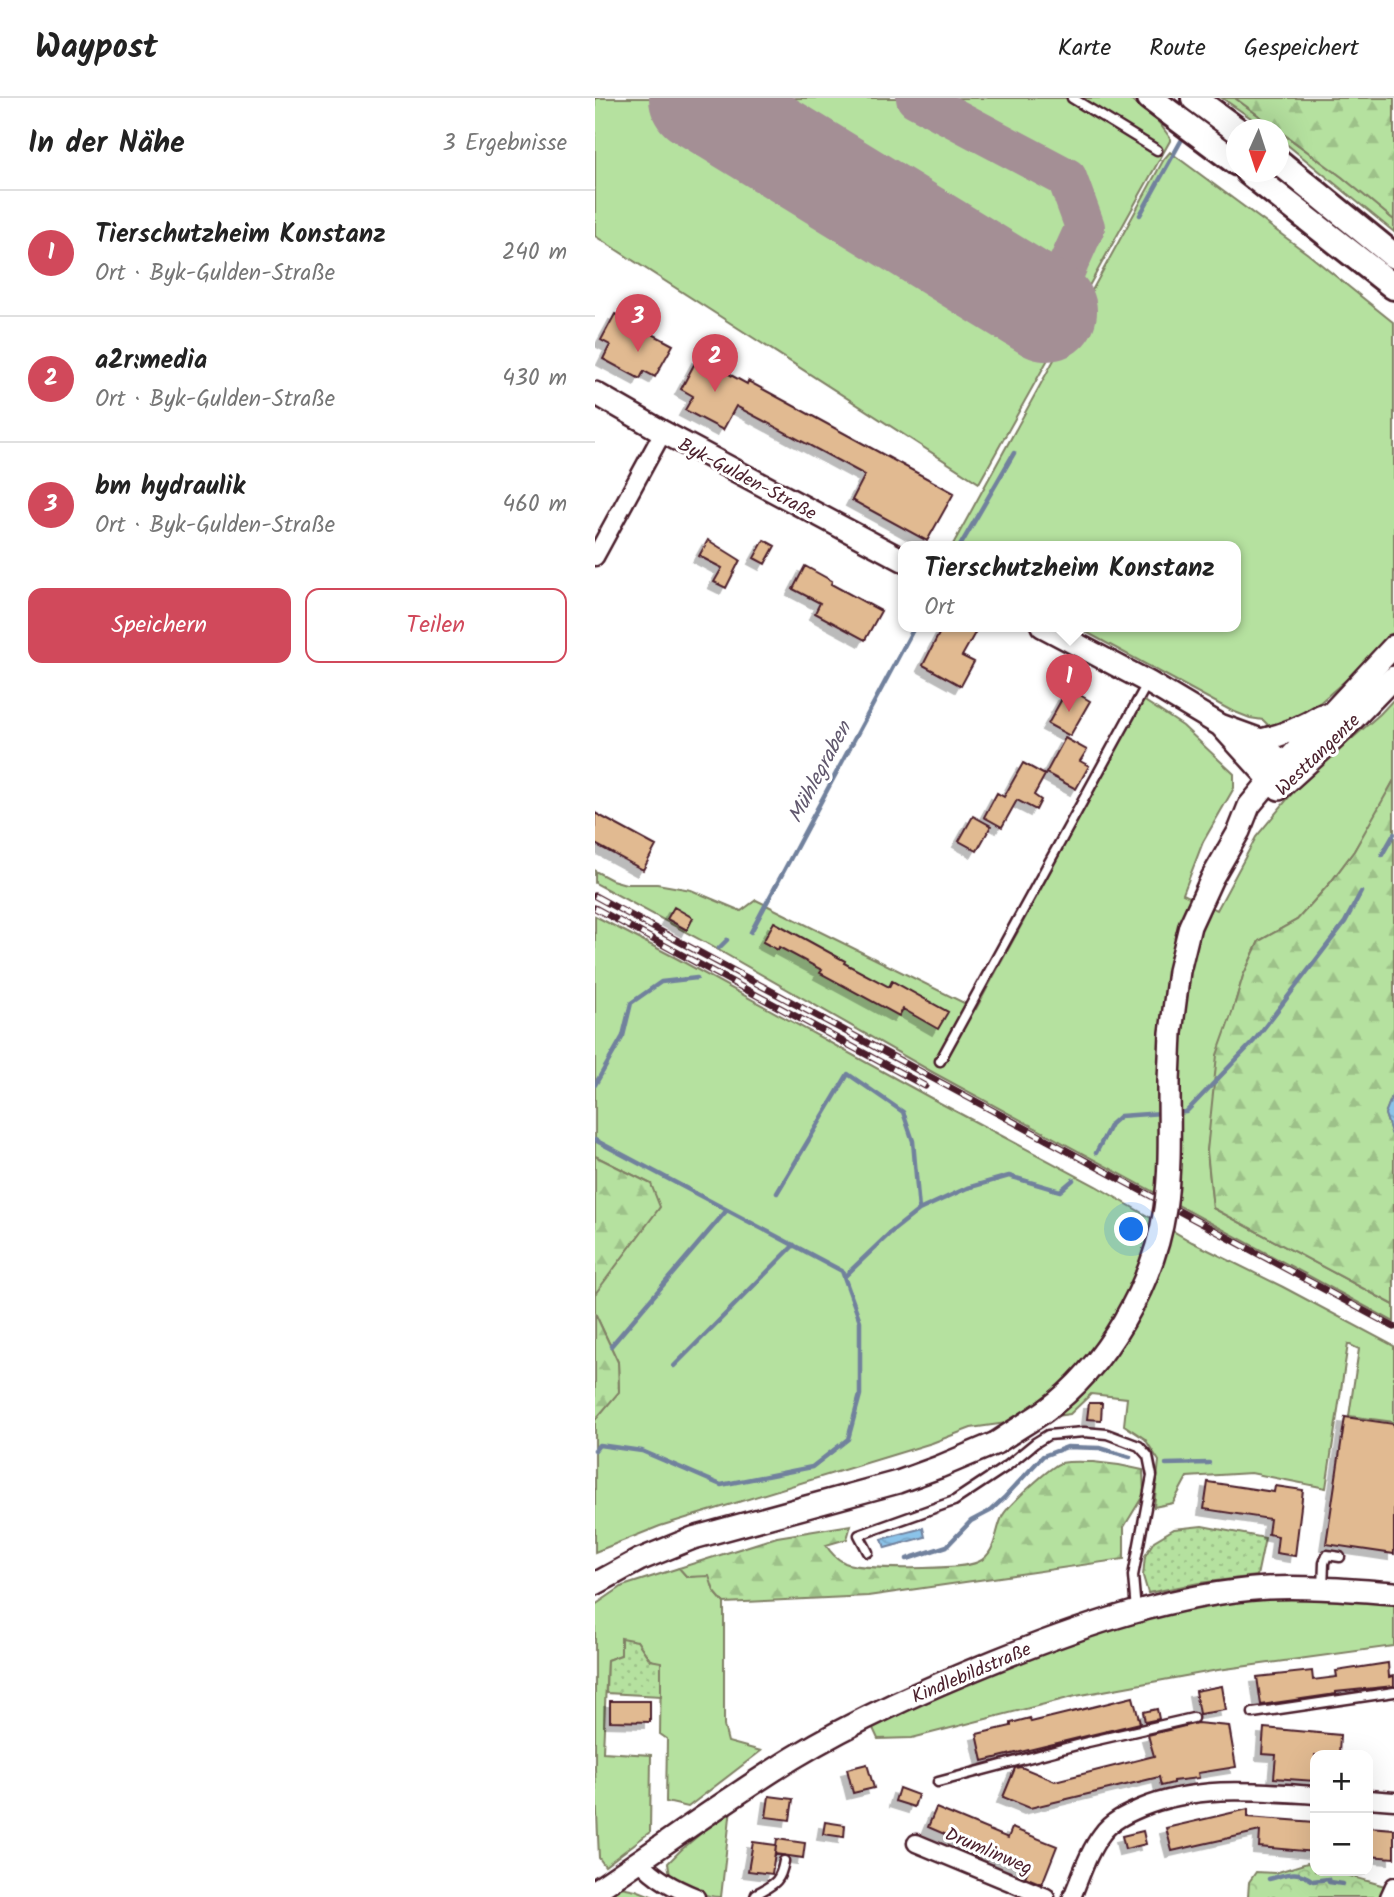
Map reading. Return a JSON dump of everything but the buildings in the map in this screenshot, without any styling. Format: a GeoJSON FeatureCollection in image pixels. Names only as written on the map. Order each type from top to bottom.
{"type":"FeatureCollection","features":[{"type":"Feature","properties":{"kind":"main road"},"geometry":{"type":"LineString","coordinates":[[1150,98],[1226,155]]}},
{"type":"Feature","properties":{"kind":"main road"},"geometry":{"type":"LineString","coordinates":[[1194,98],[1226,122]]}},
{"type":"Feature","properties":{"kind":"main road"},"geometry":{"type":"LineString","coordinates":[[1289,170],[1394,256]]}},
{"type":"Feature","properties":{"kind":"main road"},"geometry":{"type":"LineString","coordinates":[[1261,182],[1394,287]]}},
{"type":"Feature","properties":{"kind":"main road","name":"Byk-Gulden-Straße"},"geometry":{"type":"LineString","coordinates":[[595,393],[898,557]]}},
{"type":"Feature","properties":{"kind":"main road"},"geometry":{"type":"LineString","coordinates":[[1053,632],[1148,682],[1220,725],[1280,776]]}},
{"type":"Feature","properties":{"kind":"main road","name":"Westtangente"},"geometry":{"type":"LineString","coordinates":[[595,1584],[639,1560],[693,1538],[898,1482],[996,1443],[1047,1410],[1077,1383],[1104,1352],[1129,1311],[1150,1267],[1161,1231],[1168,1162],[1171,1033],[1175,992],[1190,926],[1217,868],[1239,831],[1336,707],[1394,646]]}},
{"type":"Feature","properties":{"kind":"main road","name":"Westtangente"},"geometry":{"type":"LineString","coordinates":[[1280,776],[1334,739],[1394,677]]}},
{"type":"Feature","properties":{"kind":"main road"},"geometry":{"type":"LineString","coordinates":[[1220,725],[1261,740],[1281,735],[1336,707]]}},
{"type":"Feature","properties":{"kind":"main road"},"geometry":{"type":"LineString","coordinates":[[1261,740],[1280,776]]}},
{"type":"Feature","properties":{"kind":"main road","name":"Kindlebildstraße"},"geometry":{"type":"LineString","coordinates":[[595,1891],[743,1790],[861,1721],[951,1678],[1081,1628],[1136,1611],[1266,1588],[1323,1588],[1394,1593]]}},
{"type":"Feature","properties":{"kind":"street"},"geometry":{"type":"LineString","coordinates":[[595,557],[663,432]]}},
{"type":"Feature","properties":{"kind":"street"},"geometry":{"type":"LineString","coordinates":[[1072,1897],[1092,1850],[1103,1832],[1124,1814],[1155,1802],[1205,1791],[1310,1795]]}},
{"type":"Feature","properties":{"kind":"street"},"geometry":{"type":"LineString","coordinates":[[1373,1799],[1394,1801]]}},
{"type":"Feature","properties":{"kind":"street","name":"Drumlinweg"},"geometry":{"type":"LineString","coordinates":[[916,1843],[1045,1897]]}},
{"type":"Feature","properties":{"kind":"street"},"geometry":{"type":"LineString","coordinates":[[640,1861],[651,1874],[696,1897]]}},
{"type":"Feature","properties":{"kind":"street"},"geometry":{"type":"LineString","coordinates":[[1389,1897],[1394,1886]]}},
{"type":"Feature","properties":{"kind":"lane"},"geometry":{"type":"LineString","coordinates":[[1072,98],[1157,150]]}},
{"type":"Feature","properties":{"kind":"lane"},"geometry":{"type":"LineString","coordinates":[[940,1061],[1148,682]]}},
{"type":"Feature","properties":{"kind":"lane"},"geometry":{"type":"LineString","coordinates":[[868,1552],[859,1535],[954,1501],[1048,1435],[1084,1432],[1107,1434],[1139,1446],[1148,1456],[1153,1476],[1133,1576],[1136,1611]]}},
{"type":"Feature","properties":{"kind":"lane"},"geometry":{"type":"LineString","coordinates":[[1323,1588],[1327,1555],[1340,1557]]}},
{"type":"Feature","properties":{"kind":"lane"},"geometry":{"type":"LineString","coordinates":[[1253,1713],[1394,1692]]}},
{"type":"Feature","properties":{"kind":"lane"},"geometry":{"type":"LineString","coordinates":[[938,1782],[1088,1742],[1193,1718]]}},
{"type":"Feature","properties":{"kind":"lane"},"geometry":{"type":"LineString","coordinates":[[755,1897],[782,1876],[784,1861]]}},
{"type":"Feature","properties":{"kind":"green space"},"geometry":{"type":"Polygon","coordinates":[[[595,98],[1128,98],[1157,120],[1171,139],[979,483],[595,236],[595,98]]]}},
{"type":"Feature","properties":{"kind":"green space"},"geometry":{"type":"Polygon","coordinates":[[[1222,98],[1235,98],[1263,119],[1252,119],[1222,98]]]}},
{"type":"Feature","properties":{"kind":"green space"},"geometry":{"type":"Polygon","coordinates":[[[1235,98],[1394,98],[1394,220],[1289,138],[1289,119],[1263,119],[1235,98]]]}},
{"type":"Feature","properties":{"kind":"green space"},"geometry":{"type":"Polygon","coordinates":[[[1289,138],[1394,220],[1394,232],[1289,146],[1289,138]]]}},
{"type":"Feature","properties":{"kind":"green space"},"geometry":{"type":"Polygon","coordinates":[[[1170,152],[1308,254],[1394,323],[1394,632],[1362,666],[1308,713],[1261,740],[1267,724],[1263,720],[1230,710],[1086,632],[1241,632],[1241,541],[955,541],[1170,152]]]}},
{"type":"Feature","properties":{"kind":"green space"},"geometry":{"type":"Polygon","coordinates":[[[1394,699],[1394,780],[1377,812],[1354,851],[1297,920],[1259,941],[1243,976],[1232,1013],[1207,1151],[1213,1208],[1394,1305],[1394,1322],[934,1073],[595,883],[595,871],[626,884],[657,884],[691,890],[741,911],[756,900],[976,1009],[1143,700],[1183,726],[1234,774],[1234,788],[1203,842],[1183,894],[1217,910],[1256,837],[1299,785],[1394,699]]]}},
{"type":"Feature","properties":{"kind":"green space"},"geometry":{"type":"Polygon","coordinates":[[[1394,780],[1394,1091],[1385,1114],[1394,1141],[1394,1305],[1213,1208],[1207,1151],[1217,1055],[1243,976],[1259,941],[1297,920],[1330,883],[1354,851],[1394,780]]]}},
{"type":"Feature","properties":{"kind":"green space"},"geometry":{"type":"Polygon","coordinates":[[[595,916],[1096,1186],[1192,1242],[1394,1346],[1394,1422],[1349,1416],[1359,1349],[1348,1344],[1326,1488],[1251,1473],[1187,1477],[1173,1503],[1154,1507],[1159,1461],[1145,1439],[1124,1425],[1127,1398],[1091,1394],[1070,1414],[971,1428],[932,1443],[660,1526],[595,1552],[595,1420],[619,1391],[618,1362],[595,1313],[595,1294],[651,1184],[595,1156],[595,916]]]}},
{"type":"Feature","properties":{"kind":"green space"},"geometry":{"type":"Polygon","coordinates":[[[595,1156],[651,1184],[660,1207],[595,1294],[595,1156]]]}},
{"type":"Feature","properties":{"kind":"green space"},"geometry":{"type":"Polygon","coordinates":[[[595,1313],[618,1362],[619,1392],[595,1420],[595,1313]]]}},
{"type":"Feature","properties":{"kind":"green space"},"geometry":{"type":"Polygon","coordinates":[[[1093,1462],[1143,1470],[1144,1494],[1124,1527],[1124,1559],[868,1596],[724,1603],[714,1591],[709,1576],[687,1577],[679,1568],[777,1537],[851,1525],[847,1539],[826,1545],[845,1563],[890,1568],[968,1565],[978,1562],[988,1554],[1005,1512],[1039,1479],[1061,1463],[1093,1462]]]}},
{"type":"Feature","properties":{"kind":"green space"},"geometry":{"type":"Polygon","coordinates":[[[1202,1526],[1265,1538],[1257,1576],[1148,1593],[1143,1576],[1145,1556],[1154,1541],[1174,1529],[1202,1526]]]}},
{"type":"Feature","properties":{"kind":"green space"},"geometry":{"type":"Polygon","coordinates":[[[679,1568],[687,1577],[710,1575],[714,1591],[724,1603],[724,1726],[728,1742],[761,1751],[688,1807],[666,1802],[667,1739],[660,1734],[661,1663],[650,1660],[637,1641],[621,1655],[607,1660],[603,1752],[651,1755],[650,1832],[605,1866],[599,1858],[595,1769],[595,1605],[623,1586],[679,1568]]]}},
{"type":"Feature","properties":{"kind":"green space"},"geometry":{"type":"Polygon","coordinates":[[[1394,1593],[1394,1646],[1218,1670],[1076,1696],[912,1738],[878,1739],[871,1724],[951,1678],[1181,1601],[1394,1593]]]}},
{"type":"Feature","properties":{"kind":"green space"},"geometry":{"type":"Polygon","coordinates":[[[621,1638],[637,1641],[650,1660],[661,1662],[661,1696],[606,1693],[607,1660],[621,1655],[621,1638]]]}},
{"type":"Feature","properties":{"kind":"green space"},"geometry":{"type":"Polygon","coordinates":[[[731,1808],[721,1897],[700,1893],[670,1876],[668,1863],[731,1808]]]}},
{"type":"Feature","properties":{"kind":"green space"},"geometry":{"type":"Polygon","coordinates":[[[1307,1863],[1310,1864],[1310,1876],[1350,1876],[1388,1887],[1384,1897],[1248,1897],[1249,1882],[1256,1872],[1275,1873],[1307,1863]]]}},
{"type":"Feature","properties":{"kind":"green space"},"geometry":{"type":"Polygon","coordinates":[[[616,1886],[636,1890],[654,1897],[601,1897],[616,1886]]]}},
{"type":"Feature","properties":{"kind":"water"},"geometry":{"type":"Polygon","coordinates":[[[1394,1091],[1394,1141],[1385,1114],[1394,1091]]]}},
{"type":"Feature","properties":{"kind":"water"},"geometry":{"type":"Polygon","coordinates":[[[923,1528],[925,1537],[885,1548],[882,1539],[923,1528]]]}},
{"type":"Feature","properties":{"kind":"waterway","name":"Mühlegraben"},"geometry":{"type":"LineString","coordinates":[[1140,215],[1181,141]]}},
{"type":"Feature","properties":{"kind":"waterway","name":"Mühlegraben"},"geometry":{"type":"LineString","coordinates":[[963,541],[1014,453]]}},
{"type":"Feature","properties":{"kind":"waterway","name":"Mühlegraben"},"geometry":{"type":"LineString","coordinates":[[751,932],[912,632]]}},
{"type":"Feature","properties":{"kind":"waterway"},"geometry":{"type":"LineString","coordinates":[[1382,855],[1394,834]]}},
{"type":"Feature","properties":{"kind":"waterway"},"geometry":{"type":"LineString","coordinates":[[1174,1113],[1186,1112],[1254,1041],[1345,922],[1361,892]]}},
{"type":"Feature","properties":{"kind":"waterway","name":"Mühlegraben"},"geometry":{"type":"LineString","coordinates":[[719,948],[727,940]]}},
{"type":"Feature","properties":{"kind":"waterway","name":"Mühlegraben"},"geometry":{"type":"LineString","coordinates":[[595,1085],[623,1036],[631,1003],[661,982],[697,978]]}},
{"type":"Feature","properties":{"kind":"waterway"},"geometry":{"type":"LineString","coordinates":[[777,1193],[848,1074],[903,1112],[913,1141],[919,1210]]}},
{"type":"Feature","properties":{"kind":"waterway"},"geometry":{"type":"LineString","coordinates":[[1096,1153],[1111,1124],[1120,1116],[1162,1113]]}},
{"type":"Feature","properties":{"kind":"waterway"},"geometry":{"type":"LineString","coordinates":[[595,1140],[842,1271],[860,1321],[860,1395],[848,1439],[812,1467],[721,1485],[642,1451],[599,1445],[595,1450]]}},
{"type":"Feature","properties":{"kind":"waterway"},"geometry":{"type":"LineString","coordinates":[[844,1277],[890,1233],[919,1210],[967,1188],[1009,1176],[1060,1191],[1073,1180]]}},
{"type":"Feature","properties":{"kind":"waterway"},"geometry":{"type":"LineString","coordinates":[[611,1346],[727,1210]]}},
{"type":"Feature","properties":{"kind":"waterway"},"geometry":{"type":"LineString","coordinates":[[674,1366],[794,1245]]}},
{"type":"Feature","properties":{"kind":"waterway"},"geometry":{"type":"LineString","coordinates":[[907,1559],[947,1546],[971,1521],[990,1511],[1004,1498],[1043,1456],[1067,1447],[1100,1448],[1130,1457]]}},
{"type":"Feature","properties":{"kind":"waterway"},"geometry":{"type":"LineString","coordinates":[[1166,1464],[1209,1463]]}},
{"type":"Feature","properties":{"kind":"waterway"},"geometry":{"type":"LineString","coordinates":[[1269,1879],[1297,1874],[1313,1881],[1328,1879],[1329,1882],[1343,1884]]}},
{"type":"Feature","properties":{"kind":"taxiway"},"geometry":{"type":"LineString","coordinates":[[916,98],[1067,178],[1085,227],[1047,311]]}},
{"type":"Feature","properties":{"kind":"runway"},"geometry":{"type":"LineString","coordinates":[[699,98],[1047,311]]}},
{"type":"Feature","properties":{"kind":"railway"},"geometry":{"type":"LineString","coordinates":[[595,896],[1394,1327]]}},
{"type":"Feature","properties":{"kind":"railway"},"geometry":{"type":"LineString","coordinates":[[595,908],[925,1086]]}},
{"type":"Feature","properties":{"kind":"place","name":"bm hydraulik"},"geometry":{"type":"Point","coordinates":[638,352]}},
{"type":"Feature","properties":{"kind":"place","name":"a2r:media"},"geometry":{"type":"Point","coordinates":[715,392]}},
{"type":"Feature","properties":{"kind":"place","name":"Tierschutzheim Konstanz"},"geometry":{"type":"Point","coordinates":[1069,712]}}]}
